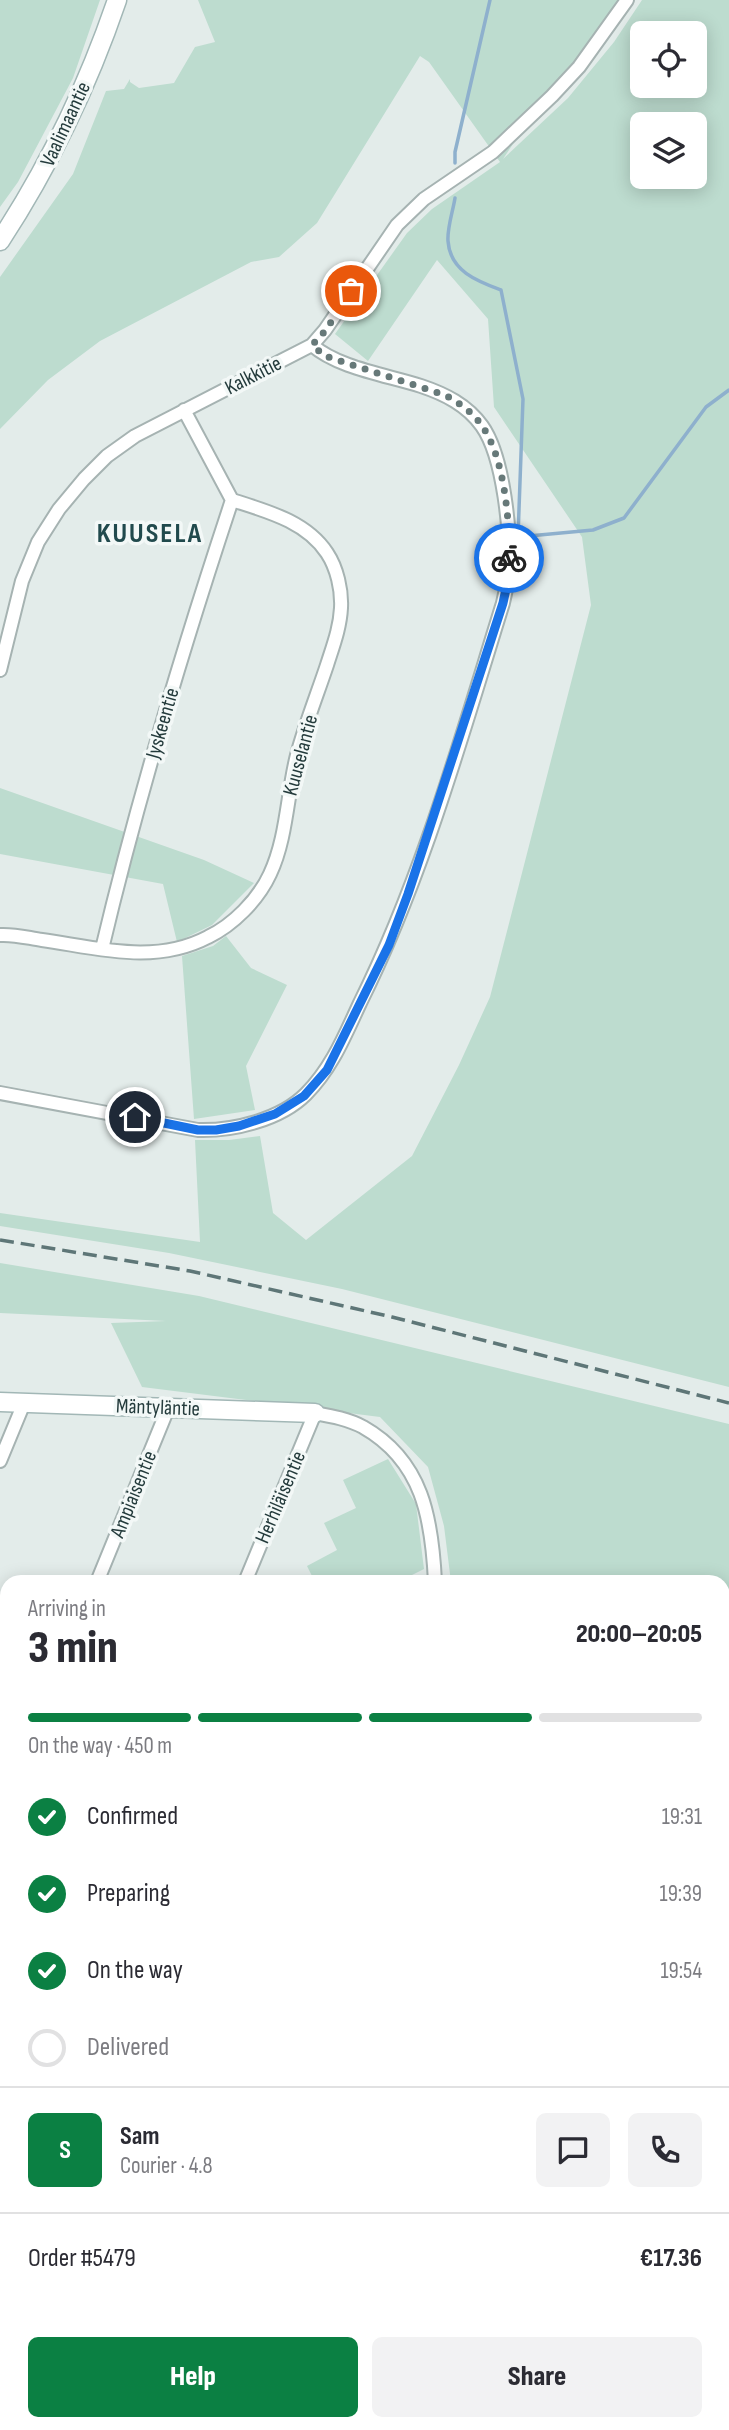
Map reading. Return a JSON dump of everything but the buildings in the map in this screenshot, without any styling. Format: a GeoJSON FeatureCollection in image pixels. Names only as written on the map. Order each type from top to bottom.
{"type":"FeatureCollection","features":[{"type":"Feature","properties":{"kind":"street","name":"Vaalimaantie"},"geometry":{"type":"LineString","coordinates":[[0,241],[29,197],[63,132],[117,0]]}},
{"type":"Feature","properties":{"kind":"street","name":"Kalkkitie"},"geometry":{"type":"LineString","coordinates":[[0,670],[22,581],[38,542],[59,509],[107,456],[135,436],[312,345],[326,330],[397,225],[425,199],[492,152],[552,96],[579,67],[627,0]]}},
{"type":"Feature","properties":{"kind":"street"},"geometry":{"type":"LineString","coordinates":[[0,1093],[198,1130],[239,1126],[275,1114],[304,1096],[327,1070],[389,945],[423,852],[503,603],[509,575],[509,538],[495,451],[482,426],[461,404],[420,386],[325,356],[312,345]]}},
{"type":"Feature","properties":{"kind":"street"},"geometry":{"type":"LineString","coordinates":[[184,410],[232,500]]}},
{"type":"Feature","properties":{"kind":"street","name":"Kuuselantie"},"geometry":{"type":"LineString","coordinates":[[0,935],[154,954],[174,950],[209,937],[229,924],[248,905],[270,876],[297,756],[337,633],[341,607],[339,581],[327,552],[302,527],[232,500]]}},
{"type":"Feature","properties":{"kind":"street","name":"Jyskeentie"},"geometry":{"type":"LineString","coordinates":[[102,949],[174,678],[232,500]]}},
{"type":"Feature","properties":{"kind":"street","name":"Mäntyläntie"},"geometry":{"type":"LineString","coordinates":[[0,1402],[315,1413]]}},
{"type":"Feature","properties":{"kind":"street"},"geometry":{"type":"LineString","coordinates":[[0,1461],[24,1403]]}},
{"type":"Feature","properties":{"kind":"street","name":"Ampiaisentie"},"geometry":{"type":"LineString","coordinates":[[100,1575],[169,1406]]}},
{"type":"Feature","properties":{"kind":"street"},"geometry":{"type":"LineString","coordinates":[[315,1413],[345,1419],[362,1426],[393,1448],[415,1478],[428,1512],[434,1575]]}},
{"type":"Feature","properties":{"kind":"street","name":"Herhiläisentie"},"geometry":{"type":"LineString","coordinates":[[248,1575],[315,1413]]}},
{"type":"Feature","properties":{"kind":"green space"},"geometry":{"type":"Polygon","coordinates":[[[0,0],[100,0],[73,78],[18,182],[0,207],[0,0]]]}},
{"type":"Feature","properties":{"kind":"green space"},"geometry":{"type":"Polygon","coordinates":[[[198,0],[618,0],[587,48],[538,106],[503,159],[568,98],[614,42],[642,0],[729,0],[729,1387],[342,1289],[169,1253],[0,1226],[0,1213],[200,1242],[195,1140],[260,1136],[273,1213],[306,1240],[412,1156],[459,1065],[490,997],[591,605],[582,537],[494,407],[488,319],[437,260],[368,361],[335,334],[407,233],[432,209],[500,162],[429,62],[420,56],[317,223],[279,257],[251,262],[100,341],[48,380],[0,429],[0,277],[73,174],[106,91],[124,89],[130,79],[130,82],[139,88],[174,83],[195,47],[215,42],[198,0]]]}},
{"type":"Feature","properties":{"kind":"green space"},"geometry":{"type":"Polygon","coordinates":[[[0,788],[204,860],[254,883],[212,925],[177,942],[163,884],[0,854],[0,788]]]}},
{"type":"Feature","properties":{"kind":"green space"},"geometry":{"type":"Polygon","coordinates":[[[226,936],[251,968],[287,985],[246,1066],[255,1110],[194,1119],[182,956],[213,946],[226,936]]]}},
{"type":"Feature","properties":{"kind":"green space"},"geometry":{"type":"Polygon","coordinates":[[[0,1263],[199,1296],[729,1424],[729,1575],[450,1575],[444,1526],[428,1467],[380,1417],[142,1387],[111,1323],[166,1321],[0,1313],[0,1263]]]}},
{"type":"Feature","properties":{"kind":"green space"},"geometry":{"type":"Polygon","coordinates":[[[388,1459],[416,1504],[424,1569],[412,1575],[312,1575],[307,1566],[337,1550],[324,1523],[356,1508],[343,1480],[388,1459]]]}},
{"type":"Feature","properties":{"kind":"waterway"},"geometry":{"type":"LineString","coordinates":[[455,163],[455,152],[490,0]]}},
{"type":"Feature","properties":{"kind":"waterway"},"geometry":{"type":"LineString","coordinates":[[455,198],[448,231],[450,251],[459,267],[466,273],[501,290],[523,399],[518,537],[593,530],[624,518],[706,407],[729,390]]}},
{"type":"Feature","properties":{"kind":"railway"},"geometry":{"type":"LineString","coordinates":[[0,1240],[190,1271],[392,1317],[729,1403]]}},
{"type":"Feature","properties":{"kind":"way so far"},"geometry":{"type":"LineString","coordinates":[[351,291],[326,330],[312,345],[325,356],[445,395],[461,404],[482,426],[495,451],[499,469],[509,538],[509,558]]}},
{"type":"Feature","properties":{"kind":"district","name":"KUUSELA"},"geometry":{"type":"Point","coordinates":[150,532]}},
{"type":"Feature","properties":{"kind":"route"},"geometry":{"type":"LineString","coordinates":[[135,1117],[198,1130],[239,1126],[275,1114],[304,1096],[327,1070],[389,945],[408,894],[503,603],[509,575],[509,558]]}}]}
